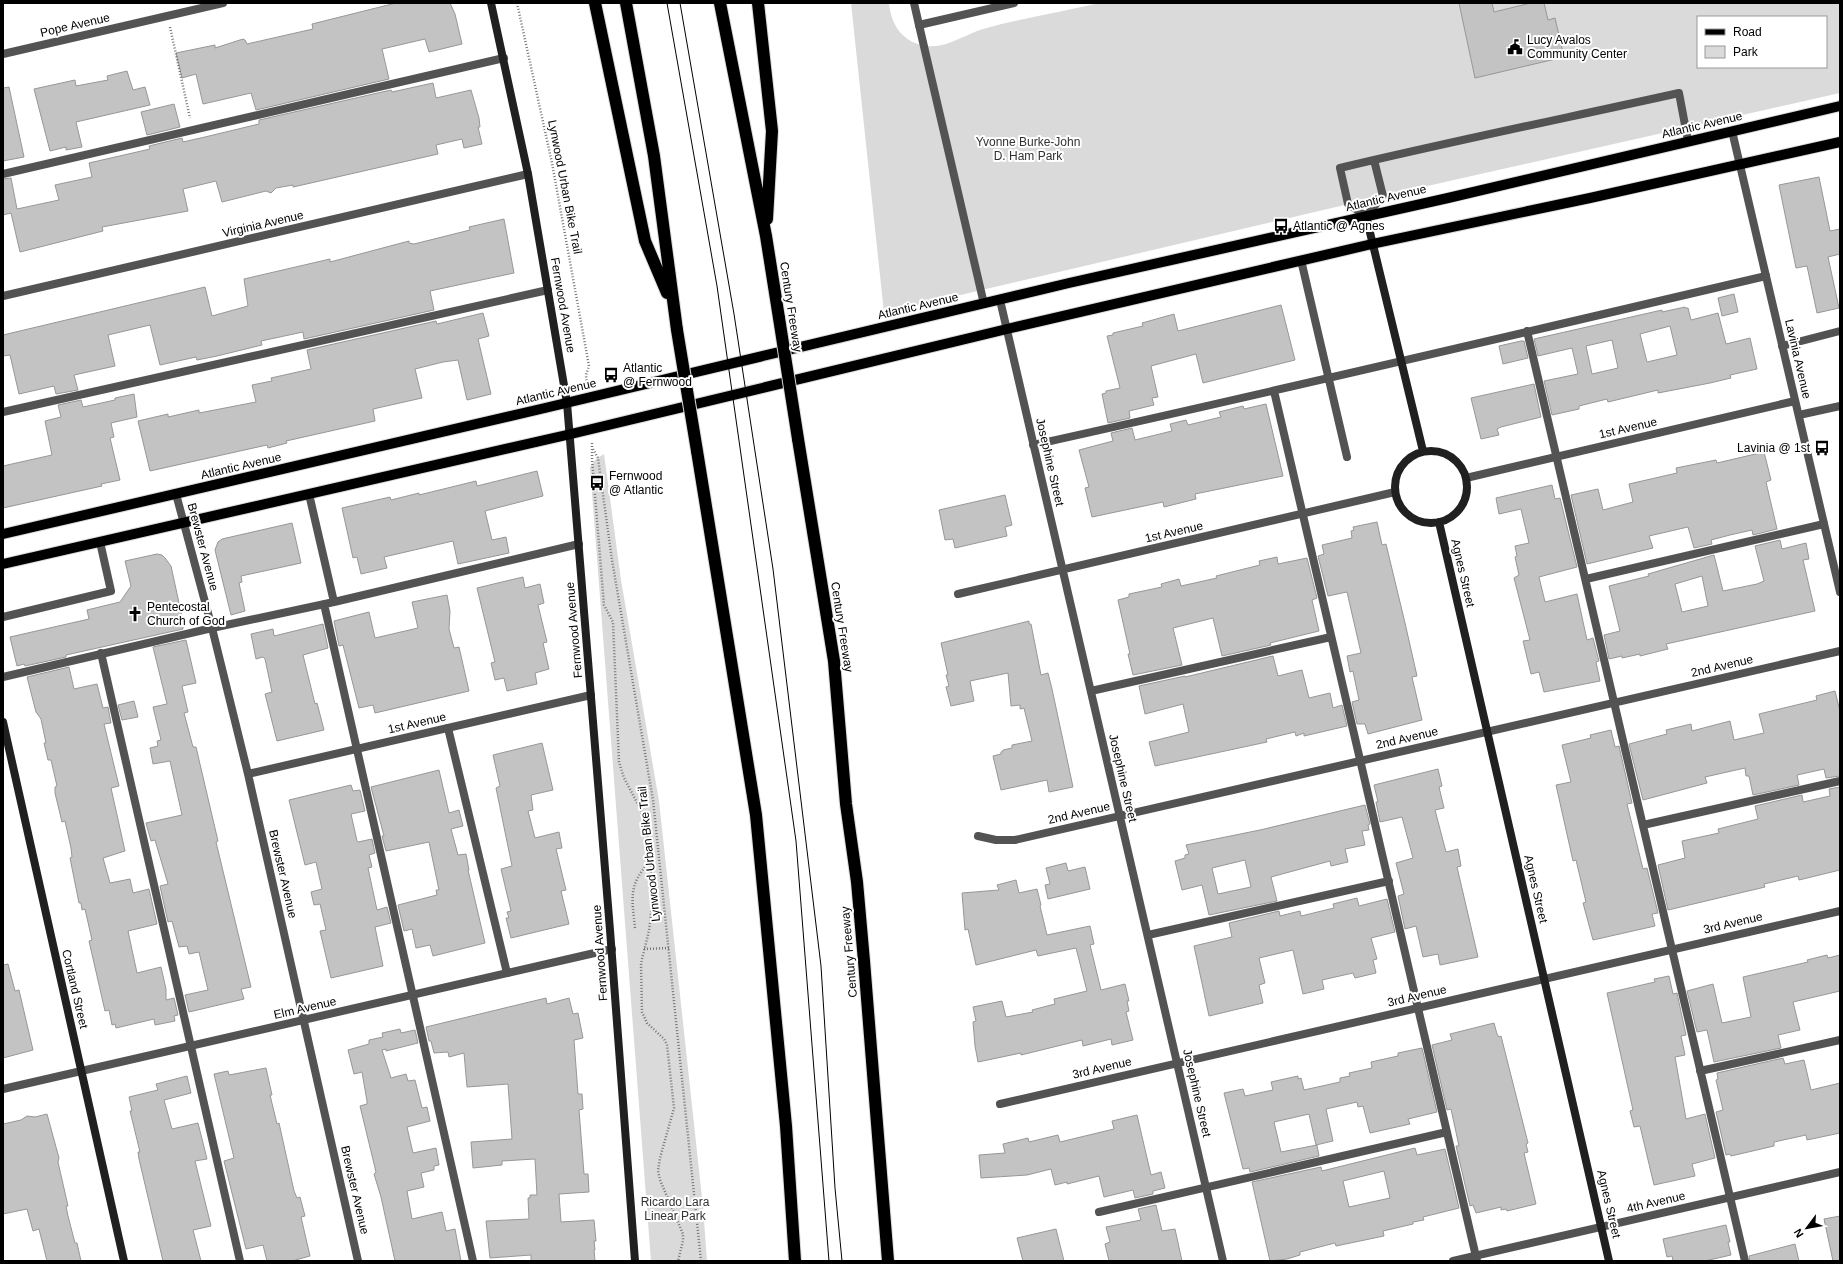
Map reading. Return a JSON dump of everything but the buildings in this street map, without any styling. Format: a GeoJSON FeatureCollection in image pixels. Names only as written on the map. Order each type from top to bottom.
{"type":"FeatureCollection","features":[{"type":"Feature","properties":{"kind":"highway"},"geometry":{"type":"LineString","coordinates":[[596,3],[645,241],[673,309]]}},
{"type":"Feature","properties":{"kind":"highway"},"geometry":{"type":"LineString","coordinates":[[626,3],[654,156],[673,309],[756,814],[786,1126],[795,1261]]}},
{"type":"Feature","properties":{"kind":"highway","name":"Century Freeway"},"geometry":{"type":"LineString","coordinates":[[720,3],[766,236],[834,661],[846,804],[857,882],[865,968],[888,1261]]}},
{"type":"Feature","properties":{"kind":"highway"},"geometry":{"type":"LineString","coordinates":[[758,3],[772,131],[766,236]]}},
{"type":"Feature","properties":{"kind":"main road","name":"Atlantic Avenue"},"geometry":{"type":"LineString","coordinates":[[3,534],[567,403],[1000,300],[1840,106]]}},
{"type":"Feature","properties":{"kind":"main road"},"geometry":{"type":"LineString","coordinates":[[3,564],[571,434],[1301,260],[1840,142]]}},
{"type":"Feature","properties":{"kind":"street","name":"Pope Avenue"},"geometry":{"type":"LineString","coordinates":[[3,54],[223,3]]}},
{"type":"Feature","properties":{"kind":"street","name":"Fernwood Avenue"},"geometry":{"type":"LineString","coordinates":[[491,3],[528,174],[571,434],[635,1261]]}},
{"type":"Feature","properties":{"kind":"street"},"geometry":{"type":"LineString","coordinates":[[914,3],[984,304]]}},
{"type":"Feature","properties":{"kind":"street"},"geometry":{"type":"LineString","coordinates":[[919,25],[1014,3]]}},
{"type":"Feature","properties":{"kind":"street"},"geometry":{"type":"LineString","coordinates":[[3,174],[504,58]]}},
{"type":"Feature","properties":{"kind":"street"},"geometry":{"type":"LineString","coordinates":[[1423,451],[1366,216],[1348,204],[1340,168],[1679,93],[1688,141]]}},
{"type":"Feature","properties":{"kind":"street","name":"Lavinia Avenue"},"geometry":{"type":"LineString","coordinates":[[1732,131],[1840,592]]}},
{"type":"Feature","properties":{"kind":"street"},"geometry":{"type":"LineString","coordinates":[[1366,216],[1383,196],[1374,160]]}},
{"type":"Feature","properties":{"kind":"street","name":"Virginia Avenue"},"geometry":{"type":"LineString","coordinates":[[3,296],[528,174]]}},
{"type":"Feature","properties":{"kind":"street"},"geometry":{"type":"LineString","coordinates":[[1301,260],[1347,457]]}},
{"type":"Feature","properties":{"kind":"street"},"geometry":{"type":"LineString","coordinates":[[1034,445],[1274,391],[1328,377],[1766,276]]}},
{"type":"Feature","properties":{"kind":"street"},"geometry":{"type":"LineString","coordinates":[[3,412],[548,290]]}},
{"type":"Feature","properties":{"kind":"street","name":"Josephine Street"},"geometry":{"type":"LineString","coordinates":[[1000,300],[1223,1261]]}},
{"type":"Feature","properties":{"kind":"street"},"geometry":{"type":"LineString","coordinates":[[1528,331],[1745,1261]]}},
{"type":"Feature","properties":{"kind":"street"},"geometry":{"type":"LineString","coordinates":[[1782,346],[1840,331]]}},
{"type":"Feature","properties":{"kind":"street"},"geometry":{"type":"LineString","coordinates":[[1274,391],[1477,1258]]}},
{"type":"Feature","properties":{"kind":"street","name":"1st Avenue"},"geometry":{"type":"LineString","coordinates":[[1466,478],[1795,401]]}},
{"type":"Feature","properties":{"kind":"street"},"geometry":{"type":"LineString","coordinates":[[1799,415],[1840,406]]}},
{"type":"Feature","properties":{"kind":"street"},"geometry":{"type":"LineString","coordinates":[[1433,450],[1451,456],[1463,470],[1466,478],[1467,487],[1462,504],[1449,518],[1439,522],[1428,523],[1417,520],[1407,514],[1399,504],[1395,492],[1395,481],[1405,460],[1423,451],[1433,450]]}},
{"type":"Feature","properties":{"kind":"street","name":"1st Avenue"},"geometry":{"type":"LineString","coordinates":[[958,594],[1395,492]]}},
{"type":"Feature","properties":{"kind":"street","name":"Brewster Avenue"},"geometry":{"type":"LineString","coordinates":[[176,494],[212,628],[248,774],[358,1261]]}},
{"type":"Feature","properties":{"kind":"street"},"geometry":{"type":"LineString","coordinates":[[309,494],[334,602]]}},
{"type":"Feature","properties":{"kind":"street","name":"Agnes Street"},"geometry":{"type":"LineString","coordinates":[[1439,522],[1610,1261]]}},
{"type":"Feature","properties":{"kind":"street"},"geometry":{"type":"LineString","coordinates":[[1586,579],[1824,524]]}},
{"type":"Feature","properties":{"kind":"street"},"geometry":{"type":"LineString","coordinates":[[3,618],[111,591],[100,542]]}},
{"type":"Feature","properties":{"kind":"street"},"geometry":{"type":"LineString","coordinates":[[3,677],[101,653],[334,602],[579,544]]}},
{"type":"Feature","properties":{"kind":"street"},"geometry":{"type":"LineString","coordinates":[[324,604],[473,1261]]}},
{"type":"Feature","properties":{"kind":"street"},"geometry":{"type":"LineString","coordinates":[[1091,691],[1332,637]]}},
{"type":"Feature","properties":{"kind":"street","name":"2nd Avenue"},"geometry":{"type":"LineString","coordinates":[[978,836],[996,840],[1014,840],[1840,651]]}},
{"type":"Feature","properties":{"kind":"street"},"geometry":{"type":"LineString","coordinates":[[101,653],[240,1261]]}},
{"type":"Feature","properties":{"kind":"street","name":"1st Avenue"},"geometry":{"type":"LineString","coordinates":[[248,774],[591,695]]}},
{"type":"Feature","properties":{"kind":"street","name":"Cortland Street"},"geometry":{"type":"LineString","coordinates":[[3,722],[124,1261]]}},
{"type":"Feature","properties":{"kind":"street"},"geometry":{"type":"LineString","coordinates":[[448,728],[507,973]]}},
{"type":"Feature","properties":{"kind":"street"},"geometry":{"type":"LineString","coordinates":[[1643,825],[1840,781]]}},
{"type":"Feature","properties":{"kind":"street"},"geometry":{"type":"LineString","coordinates":[[1148,935],[1388,881]]}},
{"type":"Feature","properties":{"kind":"street","name":"3rd Avenue"},"geometry":{"type":"LineString","coordinates":[[1000,1104],[1840,911]]}},
{"type":"Feature","properties":{"kind":"street","name":"Elm Avenue"},"geometry":{"type":"LineString","coordinates":[[3,1089],[612,949]]}},
{"type":"Feature","properties":{"kind":"street"},"geometry":{"type":"LineString","coordinates":[[1700,1071],[1840,1040]]}},
{"type":"Feature","properties":{"kind":"street"},"geometry":{"type":"LineString","coordinates":[[1099,1212],[1447,1132]]}},
{"type":"Feature","properties":{"kind":"street","name":"4th Avenue"},"geometry":{"type":"LineString","coordinates":[[1453,1261],[1477,1258],[1602,1227],[1840,1172]]}},
{"type":"Feature","properties":{"kind":"path","name":"Lynwood Urban Bike Trail"},"geometry":{"type":"LineString","coordinates":[[517,3],[552,163],[589,366],[586,375]]}},
{"type":"Feature","properties":{"kind":"path"},"geometry":{"type":"LineString","coordinates":[[168,16],[193,130]]}},
{"type":"Feature","properties":{"kind":"path","name":"Lynwood Urban Bike Trail"},"geometry":{"type":"LineString","coordinates":[[649,862],[647,832],[641,810],[624,778],[619,762],[613,622],[604,605],[592,459],[593,449],[598,458],[612,560],[651,784],[701,1261]]}},
{"type":"Feature","properties":{"kind":"path"},"geometry":{"type":"LineString","coordinates":[[635,928],[632,899],[634,886],[638,874],[649,862]]}},
{"type":"Feature","properties":{"kind":"path"},"geometry":{"type":"LineString","coordinates":[[649,862],[653,897],[649,931],[644,949],[640,978],[642,1012],[647,1023],[664,1039],[667,1045],[674,1108],[660,1158],[658,1171],[660,1180],[683,1234],[683,1241],[678,1261]]}},
{"type":"Feature","properties":{"kind":"path"},"geometry":{"type":"LineString","coordinates":[[644,949],[656,950],[669,948]]}},
{"type":"Feature","properties":{"kind":"green space","name":"Yvonne Burke-John D. Ham Park"},"geometry":{"type":"Polygon","coordinates":[[[851,3],[889,3],[890,11],[896,26],[906,38],[920,45],[935,46],[949,43],[977,31],[998,25],[1100,3],[1840,3],[1840,93],[1383,196],[884,313],[851,3]]]}},
{"type":"Feature","properties":{"kind":"green space","name":"Ricardo Lara Linear Park"},"geometry":{"type":"Polygon","coordinates":[[[604,454],[621,580],[659,801],[703,1207],[707,1261],[651,1261],[590,467],[596,459],[604,454]]]}},
{"type":"Feature","properties":{"kind":"tram line"},"geometry":{"type":"LineString","coordinates":[[667,3],[717,286],[796,841],[829,1261]]}},
{"type":"Feature","properties":{"kind":"tram line"},"geometry":{"type":"LineString","coordinates":[[680,3],[734,314],[773,569],[821,966],[835,1188],[842,1261]]}},
{"type":"Feature","properties":{"kind":"place","name":"Lucy Avalos Community Center"},"geometry":{"type":"Point","coordinates":[1515,47]}},
{"type":"Feature","properties":{"kind":"place","name":"Atlantic @ Agnes"},"geometry":{"type":"Point","coordinates":[1281,226]}},
{"type":"Feature","properties":{"kind":"place","name":"Atlantic @ Fernwood"},"geometry":{"type":"Point","coordinates":[611,375]}},
{"type":"Feature","properties":{"kind":"place","name":"Lavinia @ 1st"},"geometry":{"type":"Point","coordinates":[1822,448]}},
{"type":"Feature","properties":{"kind":"place","name":"Fernwood @ Atlantic"},"geometry":{"type":"Point","coordinates":[597,483]}},
{"type":"Feature","properties":{"kind":"place","name":"Pentecostal Church of God"},"geometry":{"type":"Point","coordinates":[135,614]}}]}
